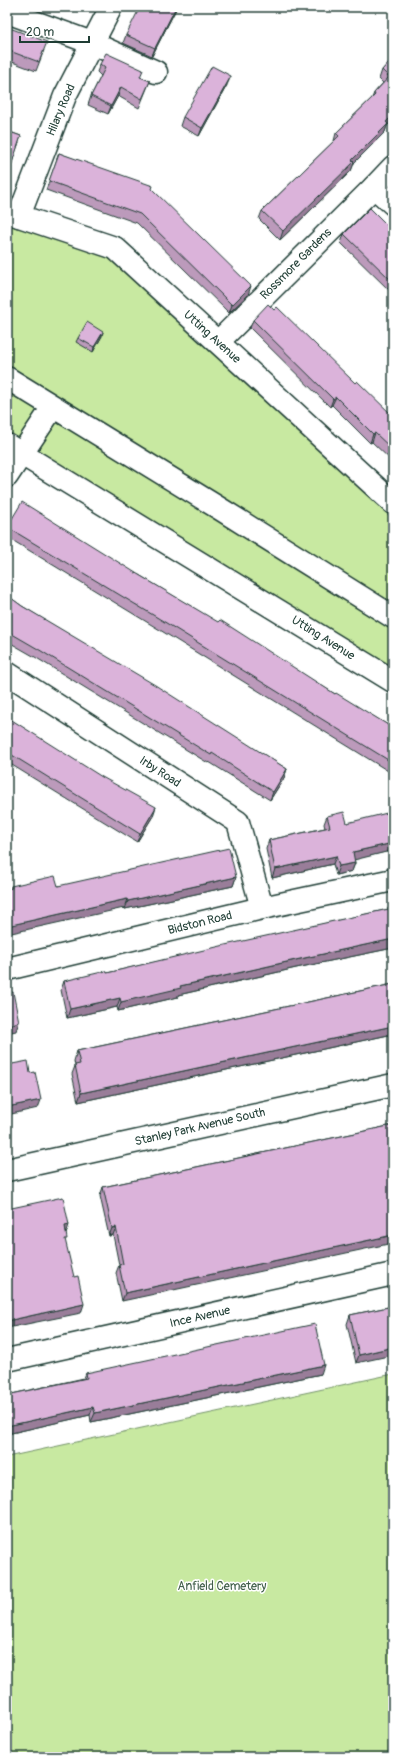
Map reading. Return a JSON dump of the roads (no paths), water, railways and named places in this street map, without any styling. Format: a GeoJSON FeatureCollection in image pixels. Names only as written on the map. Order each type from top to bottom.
{"type":"FeatureCollection","features":[{"type":"Feature","properties":{"kind":"street","name":"Hilary Road"},"geometry":{"type":"LineString","coordinates":[[13,214],[65,96],[111,7]]}},
{"type":"Feature","properties":{"kind":"street"},"geometry":{"type":"LineString","coordinates":[[7,12],[92,43],[156,72]]}},
{"type":"Feature","properties":{"kind":"street","name":"Rossmore Gardens"},"geometry":{"type":"LineString","coordinates":[[218,342],[393,167]]}},
{"type":"Feature","properties":{"kind":"street"},"geometry":{"type":"LineString","coordinates":[[374,187],[393,204]]}},
{"type":"Feature","properties":{"kind":"street","name":"Utting Avenue"},"geometry":{"type":"LineString","coordinates":[[13,214],[115,248],[393,503]]}},
{"type":"Feature","properties":{"kind":"street"},"geometry":{"type":"LineString","coordinates":[[7,378],[393,617]]}},
{"type":"Feature","properties":{"kind":"street"},"geometry":{"type":"LineString","coordinates":[[7,476],[14,450],[53,407]]}},
{"type":"Feature","properties":{"kind":"street","name":"Utting Avenue"},"geometry":{"type":"LineString","coordinates":[[14,450],[393,681]]}},
{"type":"Feature","properties":{"kind":"street","name":"Irby Road"},"geometry":{"type":"LineString","coordinates":[[7,673],[238,822],[262,908]]}},
{"type":"Feature","properties":{"kind":"street","name":"Bidston Road"},"geometry":{"type":"LineString","coordinates":[[7,968],[262,908],[393,880]]}},
{"type":"Feature","properties":{"kind":"street","name":"Stanley Park Avenue South"},"geometry":{"type":"LineString","coordinates":[[7,1170],[393,1085]]}},
{"type":"Feature","properties":{"kind":"street","name":"Ince Avenue"},"geometry":{"type":"LineString","coordinates":[[7,1360],[393,1274]]}},
{"type":"Feature","properties":{"kind":"park label","name":"Anfield Cemetery"},"geometry":{"type":"Point","coordinates":[222,1586]}}]}
